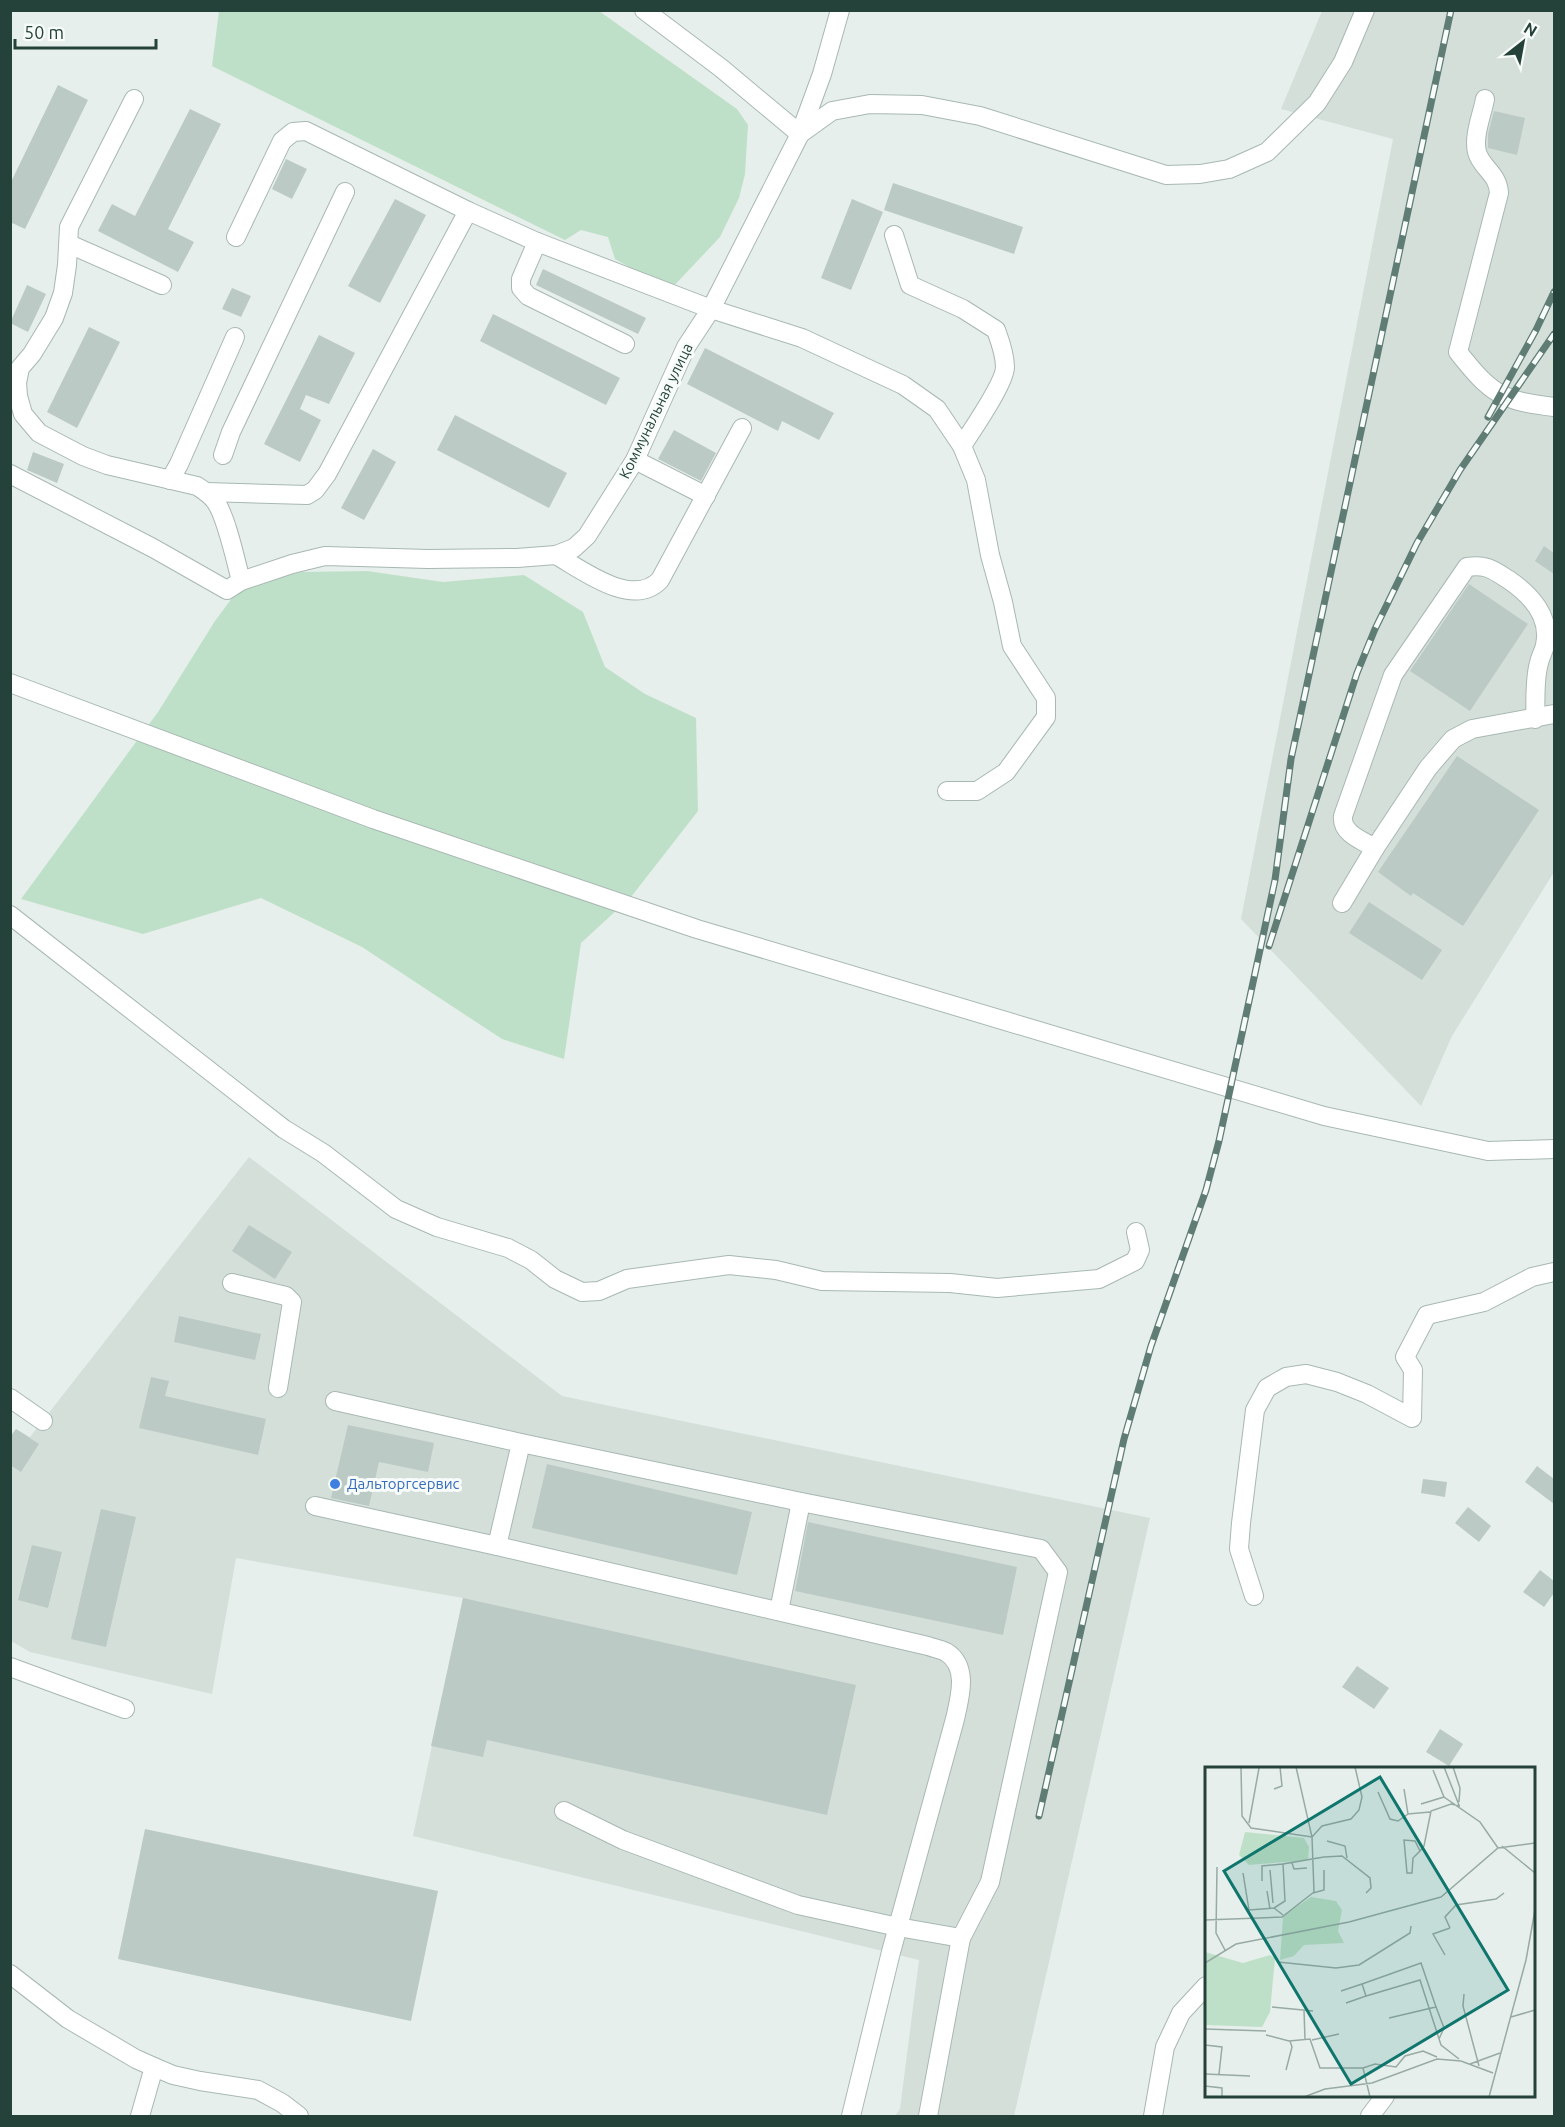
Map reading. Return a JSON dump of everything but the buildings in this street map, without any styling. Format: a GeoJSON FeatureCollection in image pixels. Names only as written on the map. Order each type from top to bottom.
{"type":"FeatureCollection","features":[{"type":"Feature","properties":{"kind":"street"},"geometry":{"type":"LineString","coordinates":[[644,10],[721,68],[800,134],[832,111],[870,104],[922,105],[980,116],[1166,175],[1200,174],[1229,169],[1267,153],[1317,103],[1343,62],[1365,10]]}},
{"type":"Feature","properties":{"kind":"street","name":"Коммунальная улица"},"geometry":{"type":"LineString","coordinates":[[234,586],[292,564],[325,556],[428,559],[517,558],[556,555],[574,548],[587,536],[635,460],[686,347],[711,309],[800,134],[822,74],[840,10]]}},
{"type":"Feature","properties":{"kind":"street"},"geometry":{"type":"LineString","coordinates":[[134,99],[69,227],[63,293],[54,318],[32,354],[20,368],[16,383],[18,396],[23,414],[39,433],[83,456],[107,465],[197,486],[206,492],[221,511],[234,586]]}},
{"type":"Feature","properties":{"kind":"street"},"geometry":{"type":"LineString","coordinates":[[1485,99],[1476,139],[1477,153],[1499,183],[1499,193],[1458,352],[1480,379],[1499,396],[1554,406]]}},
{"type":"Feature","properties":{"kind":"street"},"geometry":{"type":"LineString","coordinates":[[236,237],[282,141],[293,132],[306,131],[468,211],[537,242],[711,309],[802,338],[903,385],[938,409],[962,446],[976,480],[990,555],[1004,602],[1012,646],[1046,698],[1046,717],[1006,772],[978,792],[947,790]]}},
{"type":"Feature","properties":{"kind":"street"},"geometry":{"type":"LineString","coordinates":[[223,455],[231,432],[345,192]]}},
{"type":"Feature","properties":{"kind":"street"},"geometry":{"type":"LineString","coordinates":[[206,492],[307,495],[315,490],[327,474],[468,211]]}},
{"type":"Feature","properties":{"kind":"street"},"geometry":{"type":"LineString","coordinates":[[894,236],[910,285],[963,309],[996,330],[1003,350],[1005,369],[994,393],[962,446]]}},
{"type":"Feature","properties":{"kind":"street"},"geometry":{"type":"LineString","coordinates":[[537,242],[521,279],[521,288],[528,296],[625,344]]}},
{"type":"Feature","properties":{"kind":"street"},"geometry":{"type":"LineString","coordinates":[[69,244],[162,285]]}},
{"type":"Feature","properties":{"kind":"street"},"geometry":{"type":"LineString","coordinates":[[170,480],[234,337]]}},
{"type":"Feature","properties":{"kind":"street"},"geometry":{"type":"LineString","coordinates":[[556,555],[596,578],[623,590],[647,591],[660,580],[742,428]]}},
{"type":"Feature","properties":{"kind":"street"},"geometry":{"type":"LineString","coordinates":[[635,460],[706,496]]}},
{"type":"Feature","properties":{"kind":"street"},"geometry":{"type":"LineString","coordinates":[[10,474],[153,548],[234,586]]}},
{"type":"Feature","properties":{"kind":"street"},"geometry":{"type":"LineString","coordinates":[[1375,848],[1346,830],[1342,824],[1343,816],[1393,675],[1467,567],[1480,565],[1497,572],[1520,588],[1536,603],[1545,623],[1546,645],[1538,664],[1535,719]]}},
{"type":"Feature","properties":{"kind":"street"},"geometry":{"type":"LineString","coordinates":[[10,683],[373,819],[697,929],[1313,1113],[1488,1151],[1554,1149]]}},
{"type":"Feature","properties":{"kind":"street"},"geometry":{"type":"LineString","coordinates":[[1342,903],[1428,768],[1453,739],[1472,729],[1554,714]]}},
{"type":"Feature","properties":{"kind":"street"},"geometry":{"type":"LineString","coordinates":[[10,915],[284,1129],[323,1153],[396,1209],[436,1227],[508,1248],[531,1260],[555,1279],[582,1292],[599,1292],[627,1279],[729,1265],[776,1270],[822,1281],[950,1283],[997,1288],[1099,1279],[1135,1261],[1140,1250],[1136,1232]]}},
{"type":"Feature","properties":{"kind":"street"},"geometry":{"type":"LineString","coordinates":[[1254,1596],[1239,1549],[1240,1523],[1255,1410],[1267,1388],[1286,1377],[1306,1374],[1337,1382],[1367,1394],[1412,1418],[1413,1370],[1405,1357],[1426,1315],[1484,1302],[1532,1277],[1554,1272]]}},
{"type":"Feature","properties":{"kind":"street"},"geometry":{"type":"LineString","coordinates":[[232,1283],[286,1296],[292,1302],[278,1388]]}},
{"type":"Feature","properties":{"kind":"street"},"geometry":{"type":"LineString","coordinates":[[10,1398],[43,1421]]}},
{"type":"Feature","properties":{"kind":"street"},"geometry":{"type":"LineString","coordinates":[[335,1401],[801,1502],[1041,1549],[1058,1572],[990,1882],[961,1938],[928,2116]]}},
{"type":"Feature","properties":{"kind":"street"},"geometry":{"type":"LineString","coordinates":[[497,1546],[522,1443]]}},
{"type":"Feature","properties":{"kind":"street"},"geometry":{"type":"LineString","coordinates":[[779,1611],[801,1502]]}},
{"type":"Feature","properties":{"kind":"street"},"geometry":{"type":"LineString","coordinates":[[315,1506],[779,1611],[928,1646],[948,1653],[960,1669],[961,1691],[898,1927],[851,2116]]}},
{"type":"Feature","properties":{"kind":"street"},"geometry":{"type":"LineString","coordinates":[[10,1667],[125,1709]]}},
{"type":"Feature","properties":{"kind":"street"},"geometry":{"type":"LineString","coordinates":[[564,1811],[623,1840],[798,1905],[961,1938]]}},
{"type":"Feature","properties":{"kind":"street"},"geometry":{"type":"LineString","coordinates":[[10,1974],[68,2019],[136,2059],[173,2075],[258,2090],[282,2103],[298,2116]]}},
{"type":"Feature","properties":{"kind":"street"},"geometry":{"type":"LineString","coordinates":[[1153,2116],[1165,2046],[1181,2013],[1205,1987]]}},
{"type":"Feature","properties":{"kind":"street"},"geometry":{"type":"LineString","coordinates":[[140,2116],[154,2067]]}},
{"type":"Feature","properties":{"kind":"street"},"geometry":{"type":"LineString","coordinates":[[1370,2116],[1384,2097]]}},
{"type":"Feature","properties":{"kind":"shaded area"},"geometry":{"type":"Polygon","coordinates":[[[1322,11],[1554,11],[1554,872],[1452,1036],[1421,1106],[1241,919],[1393,139],[1281,109],[1322,11]]]}},
{"type":"Feature","properties":{"kind":"shaded area"},"geometry":{"type":"Polygon","coordinates":[[[249,1157],[562,1396],[1150,1518],[1014,2116],[895,2116],[900,2109],[919,1960],[413,1836],[463,1598],[236,1558],[212,1694],[30,1652],[11,1641],[11,1437],[16,1429],[30,1437],[249,1157]]]}},
{"type":"Feature","properties":{"kind":"green space"},"geometry":{"type":"Polygon","coordinates":[[[219,11],[599,11],[737,109],[748,125],[745,174],[739,198],[720,237],[670,290],[615,259],[608,237],[581,230],[565,240],[212,66],[219,11]]]}},
{"type":"Feature","properties":{"kind":"green space"},"geometry":{"type":"Polygon","coordinates":[[[367,571],[443,582],[524,575],[583,612],[605,667],[645,694],[696,718],[698,811],[631,897],[581,943],[564,1059],[502,1039],[362,947],[261,898],[143,934],[21,899],[158,712],[215,621],[235,594],[264,580],[302,572],[367,571]]]}},
{"type":"Feature","properties":{"kind":"railway"},"geometry":{"type":"LineString","coordinates":[[1039,1816],[1124,1439],[1151,1346],[1206,1190],[1219,1141],[1275,880],[1291,759],[1451,10]]}},
{"type":"Feature","properties":{"kind":"railway"},"geometry":{"type":"LineString","coordinates":[[1488,417],[1536,330],[1554,292]]}},
{"type":"Feature","properties":{"kind":"railway"},"geometry":{"type":"LineString","coordinates":[[1269,946],[1357,673],[1375,629],[1417,543],[1460,470],[1554,334]]}},
{"type":"Feature","properties":{"kind":"place","name":"Дальторгсервис"},"geometry":{"type":"Point","coordinates":[335,1484]}}]}
